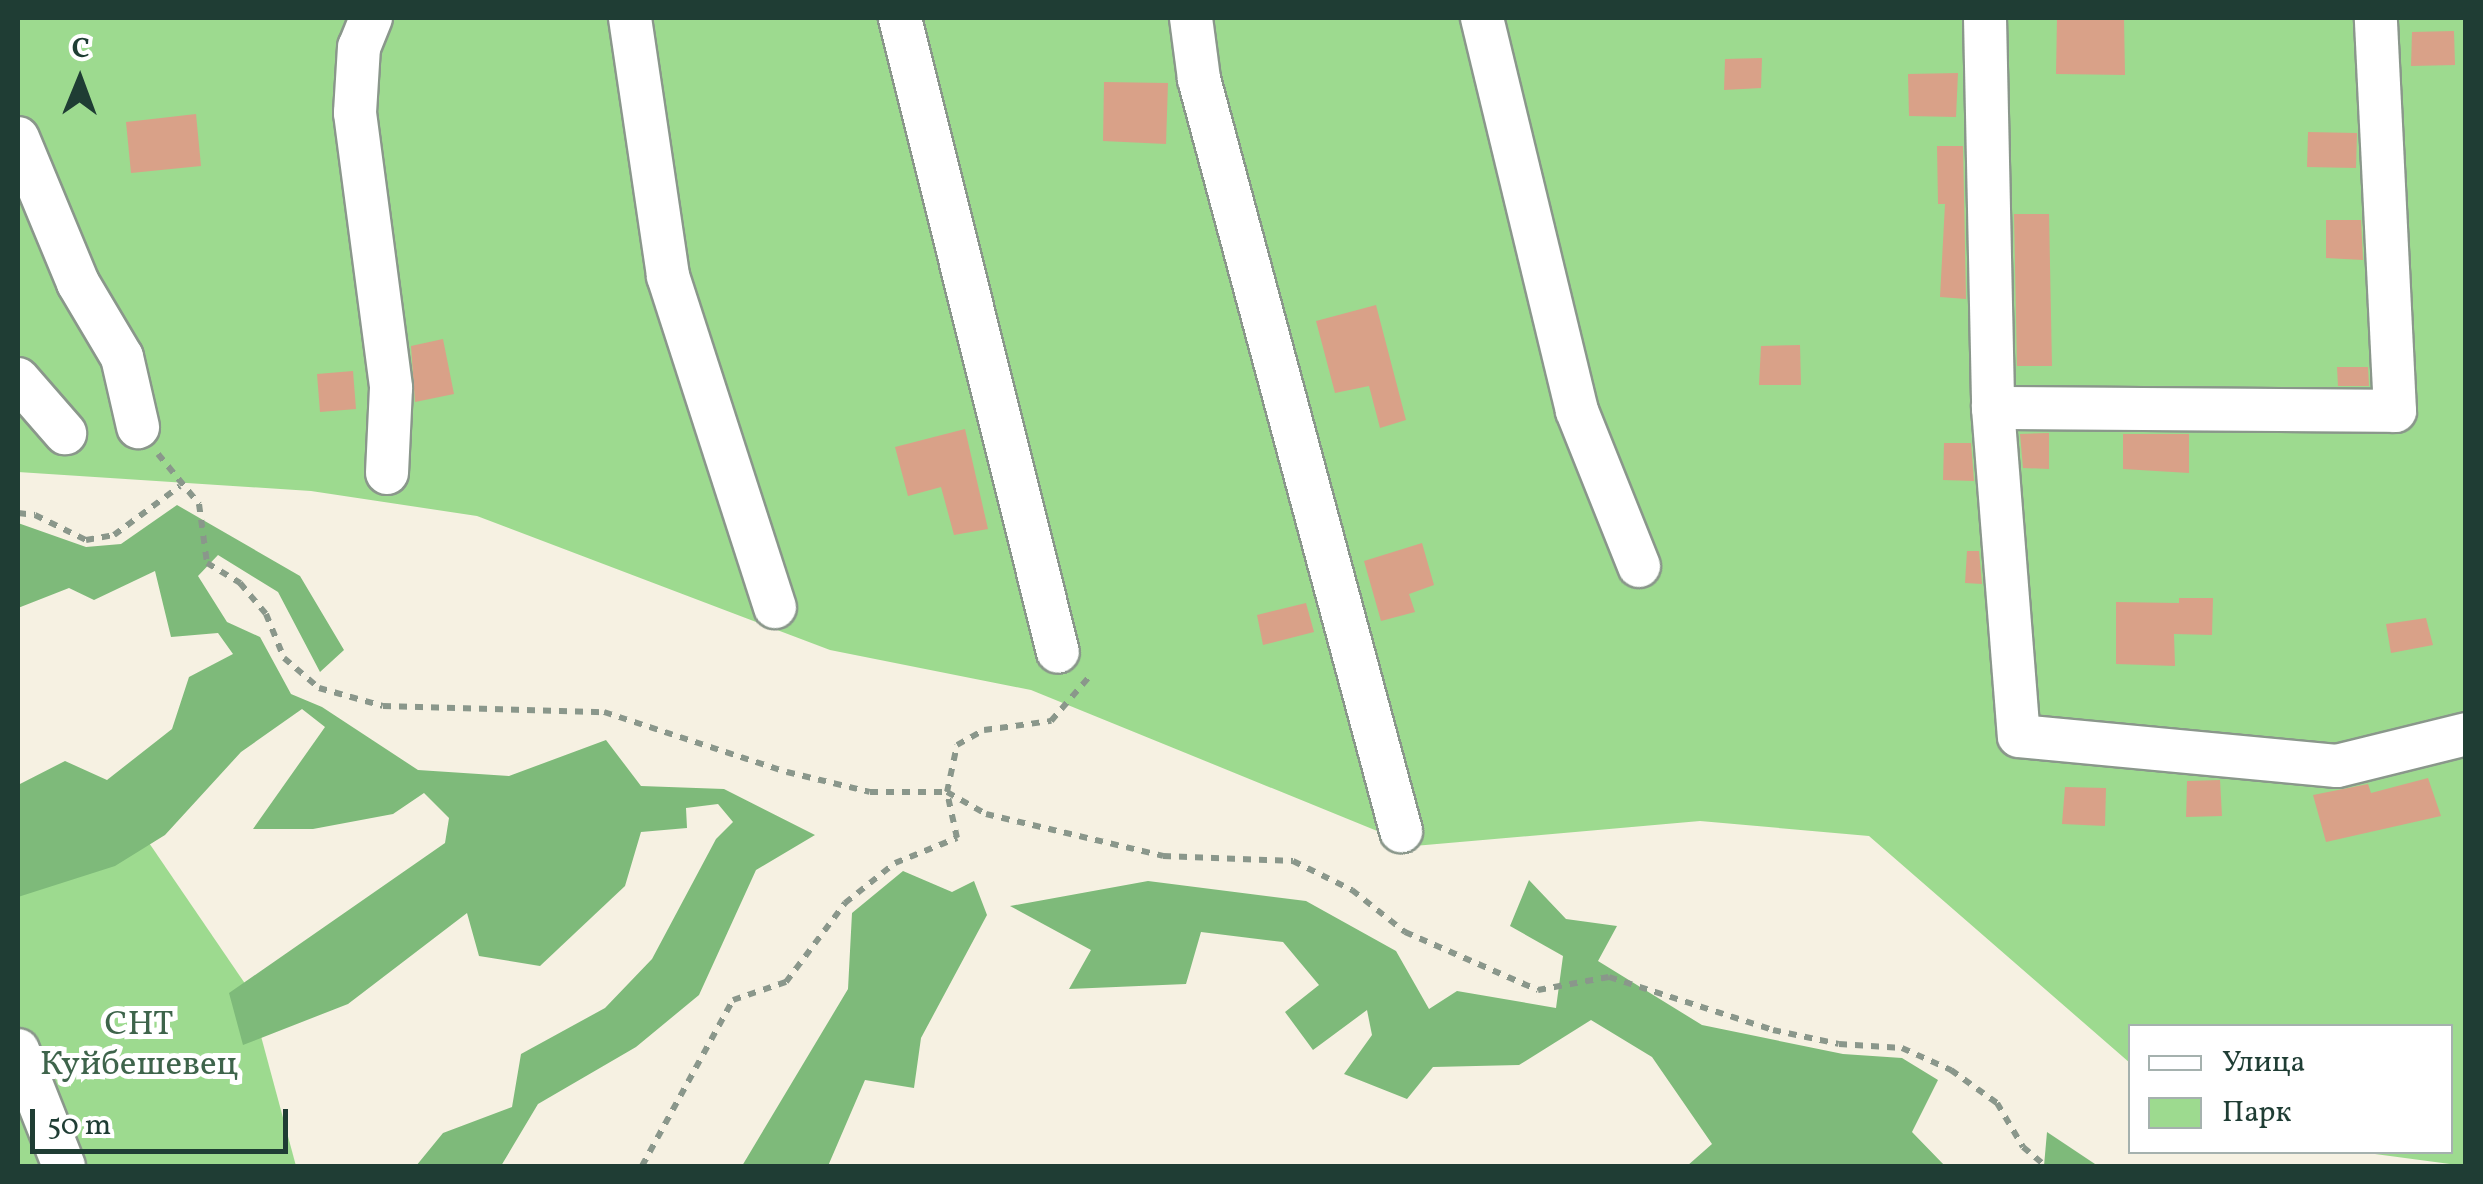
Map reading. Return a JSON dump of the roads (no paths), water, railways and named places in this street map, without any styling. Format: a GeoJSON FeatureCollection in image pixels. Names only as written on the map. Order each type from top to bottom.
{"type":"FeatureCollection","features":[{"type":"Feature","properties":{"kind":"lane"},"geometry":{"type":"LineString","coordinates":[[372,18],[360,47],[355,112],[392,388],[387,473]]}},
{"type":"Feature","properties":{"kind":"lane"},"geometry":{"type":"LineString","coordinates":[[630,18],[668,276],[775,607]]}},
{"type":"Feature","properties":{"kind":"lane"},"geometry":{"type":"LineString","coordinates":[[900,18],[1058,652]]}},
{"type":"Feature","properties":{"kind":"lane"},"geometry":{"type":"LineString","coordinates":[[1192,18],[1199,79],[1401,831]]}},
{"type":"Feature","properties":{"kind":"lane"},"geometry":{"type":"LineString","coordinates":[[1482,18],[1577,410],[1639,566]]}},
{"type":"Feature","properties":{"kind":"lane"},"geometry":{"type":"LineString","coordinates":[[1984,18],[1992,408],[2019,736],[2337,766],[2466,734]]}},
{"type":"Feature","properties":{"kind":"lane"},"geometry":{"type":"LineString","coordinates":[[1992,408],[2395,410],[2376,18]]}},
{"type":"Feature","properties":{"kind":"lane"},"geometry":{"type":"LineString","coordinates":[[18,138],[78,283],[122,357],[138,427]]}},
{"type":"Feature","properties":{"kind":"lane"},"geometry":{"type":"LineString","coordinates":[[18,378],[66,434]]}},
{"type":"Feature","properties":{"kind":"lane"},"geometry":{"type":"LineString","coordinates":[[18,1050],[64,1166]]}},
{"type":"Feature","properties":{"kind":"park label","name":"СНТ Куйбешевец"},"geometry":{"type":"Point","coordinates":[139,1045]}}]}
